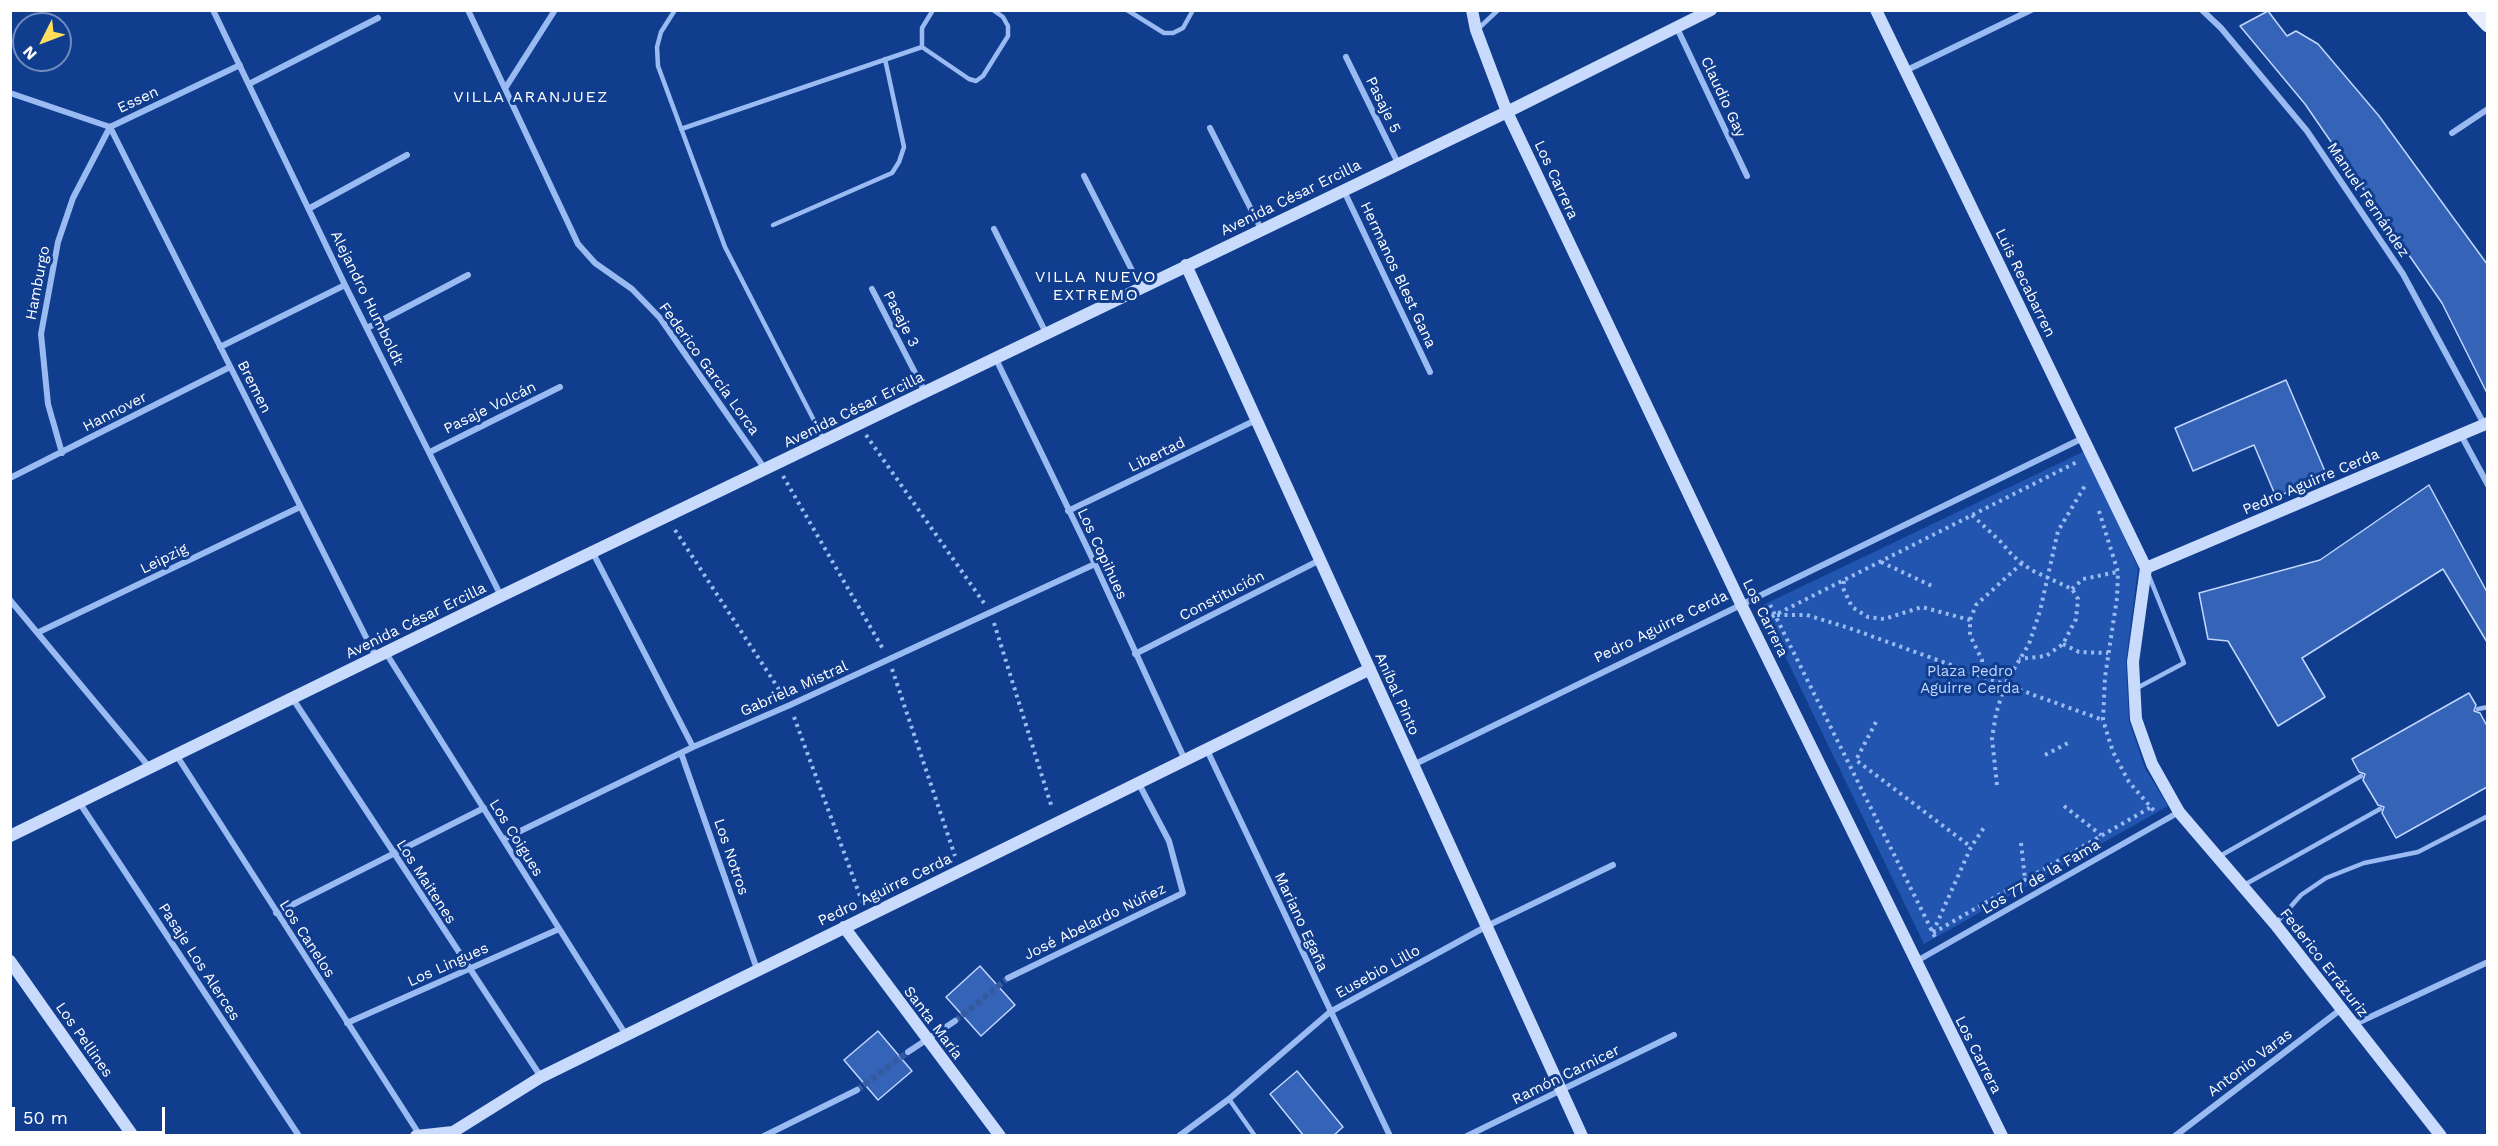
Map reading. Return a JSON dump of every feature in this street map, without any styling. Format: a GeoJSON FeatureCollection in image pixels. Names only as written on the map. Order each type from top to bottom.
{"type":"FeatureCollection","features":[{"type":"Feature","properties":{"kind":"main road"},"geometry":{"type":"LineString","coordinates":[[2474,10],[2487,25]]}},
{"type":"Feature","properties":{"kind":"street","name":"Alejandro Humboldt"},"geometry":{"type":"LineString","coordinates":[[213,10],[345,285],[369,327],[501,596]]}},
{"type":"Feature","properties":{"kind":"street","name":"Federico García Lorca"},"geometry":{"type":"LineString","coordinates":[[468,10],[578,244],[595,263],[632,289],[660,318],[766,469]]}},
{"type":"Feature","properties":{"kind":"street"},"geometry":{"type":"LineString","coordinates":[[506,87],[555,10]]}},
{"type":"Feature","properties":{"kind":"street","name":"Los Carrera"},"geometry":{"type":"LineString","coordinates":[[1472,10],[1476,30],[1508,112],[1752,627],[2002,1136]]}},
{"type":"Feature","properties":{"kind":"street","name":"Avenida César Ercilla"},"geometry":{"type":"LineString","coordinates":[[10,836],[1343,189],[1508,112],[1711,10]]}},
{"type":"Feature","properties":{"kind":"street","name":"Luis Recabarren"},"geometry":{"type":"LineString","coordinates":[[1876,10],[2146,568]]}},
{"type":"Feature","properties":{"kind":"street"},"geometry":{"type":"LineString","coordinates":[[1905,71],[2031,10]]}},
{"type":"Feature","properties":{"kind":"street","name":"Manuel Fernández"},"geometry":{"type":"LineString","coordinates":[[2202,10],[2221,28],[2313,141],[2403,274],[2486,424]]}},
{"type":"Feature","properties":{"kind":"street"},"geometry":{"type":"LineString","coordinates":[[249,84],[378,18]]}},
{"type":"Feature","properties":{"kind":"street","name":"Claudio Gay"},"geometry":{"type":"LineString","coordinates":[[1677,28],[1748,177]]}},
{"type":"Feature","properties":{"kind":"street","name":"Pasaje 5"},"geometry":{"type":"LineString","coordinates":[[1346,57],[1398,163]]}},
{"type":"Feature","properties":{"kind":"street","name":"Essen"},"geometry":{"type":"LineString","coordinates":[[10,93],[110,127],[240,65]]}},
{"type":"Feature","properties":{"kind":"street"},"geometry":{"type":"LineString","coordinates":[[2452,133],[2487,109]]}},
{"type":"Feature","properties":{"kind":"street","name":"Bremen"},"geometry":{"type":"LineString","coordinates":[[110,127],[300,507],[381,656]]}},
{"type":"Feature","properties":{"kind":"street","name":"Hamburgo"},"geometry":{"type":"LineString","coordinates":[[62,453],[48,404],[41,333],[58,242],[72,198],[110,127]]}},
{"type":"Feature","properties":{"kind":"street"},"geometry":{"type":"LineString","coordinates":[[1210,128],[1261,229]]}},
{"type":"Feature","properties":{"kind":"street"},"geometry":{"type":"LineString","coordinates":[[310,208],[407,155]]}},
{"type":"Feature","properties":{"kind":"street"},"geometry":{"type":"LineString","coordinates":[[1084,176],[1141,288]]}},
{"type":"Feature","properties":{"kind":"street","name":"Hermanos Blest Gana"},"geometry":{"type":"LineString","coordinates":[[1343,189],[1430,372]]}},
{"type":"Feature","properties":{"kind":"street"},"geometry":{"type":"LineString","coordinates":[[994,229],[1046,333]]}},
{"type":"Feature","properties":{"kind":"street","name":"Aníbal Pinto"},"geometry":{"type":"LineString","coordinates":[[1186,266],[1582,1136]]}},
{"type":"Feature","properties":{"kind":"street"},"geometry":{"type":"LineString","coordinates":[[369,327],[468,275]]}},
{"type":"Feature","properties":{"kind":"street"},"geometry":{"type":"LineString","coordinates":[[220,347],[345,285]]}},
{"type":"Feature","properties":{"kind":"street","name":"Pasaje 3"},"geometry":{"type":"LineString","coordinates":[[872,289],[925,392]]}},
{"type":"Feature","properties":{"kind":"street","name":"Los Copihues"},"geometry":{"type":"LineString","coordinates":[[995,358],[1095,564],[1134,654],[1185,760]]}},
{"type":"Feature","properties":{"kind":"street","name":"Hannover"},"geometry":{"type":"LineString","coordinates":[[10,478],[230,367]]}},
{"type":"Feature","properties":{"kind":"street","name":"Pasaje Volcán"},"geometry":{"type":"LineString","coordinates":[[430,452],[560,387]]}},
{"type":"Feature","properties":{"kind":"street","name":"Libertad"},"geometry":{"type":"LineString","coordinates":[[1068,511],[1256,420]]}},
{"type":"Feature","properties":{"kind":"street","name":"Pedro Aguirre Cerda"},"geometry":{"type":"LineString","coordinates":[[2146,568],[2486,424]]}},
{"type":"Feature","properties":{"kind":"street"},"geometry":{"type":"LineString","coordinates":[[2461,434],[2487,485]]}},
{"type":"Feature","properties":{"kind":"street","name":"Pedro Aguirre Cerda"},"geometry":{"type":"LineString","coordinates":[[1413,765],[2083,437]]}},
{"type":"Feature","properties":{"kind":"street","name":"Leipzig"},"geometry":{"type":"LineString","coordinates":[[39,632],[300,507]]}},
{"type":"Feature","properties":{"kind":"street"},"geometry":{"type":"LineString","coordinates":[[594,553],[693,747]]}},
{"type":"Feature","properties":{"kind":"street","name":"Constitución"},"geometry":{"type":"LineString","coordinates":[[1134,654],[1320,560]]}},
{"type":"Feature","properties":{"kind":"street","name":"Gabriela Mistral"},"geometry":{"type":"LineString","coordinates":[[504,839],[693,747],[790,705],[1095,564]]}},
{"type":"Feature","properties":{"kind":"street","name":"Federico Errázuriz"},"geometry":{"type":"LineString","coordinates":[[2146,568],[2133,662],[2136,719],[2152,764],[2179,812],[2244,885],[2352,1026],[2441,1136]]}},
{"type":"Feature","properties":{"kind":"street"},"geometry":{"type":"LineString","coordinates":[[10,600],[150,768]]}},
{"type":"Feature","properties":{"kind":"street","name":"Los Coigues"},"geometry":{"type":"LineString","coordinates":[[381,656],[484,808],[626,1035]]}},
{"type":"Feature","properties":{"kind":"street","name":"Pedro Aguirre Cerda"},"geometry":{"type":"LineString","coordinates":[[418,1135],[454,1134],[540,1077],[1370,669]]}},
{"type":"Feature","properties":{"kind":"street","name":"Los Maitenes"},"geometry":{"type":"LineString","coordinates":[[293,699],[540,1077]]}},
{"type":"Feature","properties":{"kind":"street","name":"Mariano Egaña"},"geometry":{"type":"LineString","coordinates":[[1207,750],[1390,1136]]}},
{"type":"Feature","properties":{"kind":"street","name":"Los Notros"},"geometry":{"type":"LineString","coordinates":[[681,753],[757,969]]}},
{"type":"Feature","properties":{"kind":"street","name":"Los Canelos"},"geometry":{"type":"LineString","coordinates":[[177,756],[418,1135]]}},
{"type":"Feature","properties":{"kind":"street","name":"José Abelardo Núñez"},"geometry":{"type":"LineString","coordinates":[[1008,978],[1183,893],[1169,840],[1139,784]]}},
{"type":"Feature","properties":{"kind":"street","name":"Pasaje Los Alerces"},"geometry":{"type":"LineString","coordinates":[[80,802],[299,1136]]}},
{"type":"Feature","properties":{"kind":"street"},"geometry":{"type":"LineString","coordinates":[[276,913],[484,808]]}},
{"type":"Feature","properties":{"kind":"street","name":"Los 77 de la Fama"},"geometry":{"type":"LineString","coordinates":[[1915,962],[2179,812]]}},
{"type":"Feature","properties":{"kind":"street","name":"Eusebio Lillo"},"geometry":{"type":"LineString","coordinates":[[1179,1136],[1229,1099],[1330,1012],[1486,926],[1613,865]]}},
{"type":"Feature","properties":{"kind":"street","name":"Santa María"},"geometry":{"type":"LineString","coordinates":[[844,927],[1000,1136]]}},
{"type":"Feature","properties":{"kind":"street","name":"Los Lingues"},"geometry":{"type":"LineString","coordinates":[[347,1023],[559,928]]}},
{"type":"Feature","properties":{"kind":"street","name":"Los Pellines"},"geometry":{"type":"LineString","coordinates":[[10,961],[133,1136]]}},
{"type":"Feature","properties":{"kind":"street"},"geometry":{"type":"LineString","coordinates":[[2352,1026],[2487,962]]}},
{"type":"Feature","properties":{"kind":"street","name":"Antonio Varas"},"geometry":{"type":"LineString","coordinates":[[2175,1136],[2340,1010]]}},
{"type":"Feature","properties":{"kind":"street"},"geometry":{"type":"LineString","coordinates":[[908,1052],[955,1021]]}},
{"type":"Feature","properties":{"kind":"street","name":"Ramón Carnicer"},"geometry":{"type":"LineString","coordinates":[[1467,1136],[1674,1035]]}},
{"type":"Feature","properties":{"kind":"street"},"geometry":{"type":"LineString","coordinates":[[764,1136],[857,1090]]}},
{"type":"Feature","properties":{"kind":"lane"},"geometry":{"type":"LineString","coordinates":[[675,10],[662,32],[657,47],[658,66],[725,247],[824,441]]}},
{"type":"Feature","properties":{"kind":"lane"},"geometry":{"type":"LineString","coordinates":[[922,47],[922,28],[933,10]]}},
{"type":"Feature","properties":{"kind":"lane"},"geometry":{"type":"LineString","coordinates":[[922,47],[969,79],[976,81],[983,76],[1008,36],[1008,26],[1003,17],[993,10]]}},
{"type":"Feature","properties":{"kind":"lane"},"geometry":{"type":"LineString","coordinates":[[1003,17],[1007,10]]}},
{"type":"Feature","properties":{"kind":"lane"},"geometry":{"type":"LineString","coordinates":[[1127,10],[1164,33],[1173,33],[1183,28],[1193,10]]}},
{"type":"Feature","properties":{"kind":"lane"},"geometry":{"type":"LineString","coordinates":[[1476,30],[1498,10]]}},
{"type":"Feature","properties":{"kind":"lane"},"geometry":{"type":"LineString","coordinates":[[681,129],[922,47]]}},
{"type":"Feature","properties":{"kind":"lane"},"geometry":{"type":"LineString","coordinates":[[773,225],[892,173],[904,147],[885,59]]}},
{"type":"Feature","properties":{"kind":"lane"},"geometry":{"type":"LineString","coordinates":[[2135,690],[2184,663],[2146,568]]}},
{"type":"Feature","properties":{"kind":"lane"},"geometry":{"type":"LineString","coordinates":[[2478,709],[2487,706]]}},
{"type":"Feature","properties":{"kind":"lane"},"geometry":{"type":"LineString","coordinates":[[2219,856],[2361,776]]}},
{"type":"Feature","properties":{"kind":"lane"},"geometry":{"type":"LineString","coordinates":[[2244,885],[2380,809]]}},
{"type":"Feature","properties":{"kind":"lane"},"geometry":{"type":"LineString","coordinates":[[2275,924],[2301,895],[2326,878],[2364,863],[2418,852],[2487,816]]}},
{"type":"Feature","properties":{"kind":"lane"},"geometry":{"type":"LineString","coordinates":[[1229,1099],[1255,1136]]}},
{"type":"Feature","properties":{"kind":"path"},"geometry":{"type":"LineString","coordinates":[[1752,627],[2091,455]]}},
{"type":"Feature","properties":{"kind":"path"},"geometry":{"type":"LineString","coordinates":[[2076,462],[2091,494]]}},
{"type":"Feature","properties":{"kind":"path"},"geometry":{"type":"LineString","coordinates":[[1997,785],[1992,738],[2005,684],[2029,644],[2058,531],[2086,484]]}},
{"type":"Feature","properties":{"kind":"path"},"geometry":{"type":"LineString","coordinates":[[2095,504],[2118,572],[2103,720],[2113,752],[2129,782],[2163,821]]}},
{"type":"Feature","properties":{"kind":"path"},"geometry":{"type":"LineString","coordinates":[[1971,516],[2022,563],[2072,589],[2078,599],[2076,619],[2063,644],[2046,656],[2018,659]]}},
{"type":"Feature","properties":{"kind":"path"},"geometry":{"type":"LineString","coordinates":[[1880,562],[1932,586]]}},
{"type":"Feature","properties":{"kind":"path"},"geometry":{"type":"LineString","coordinates":[[1982,677],[1982,660],[1970,635],[1970,620],[1976,605],[2022,563]]}},
{"type":"Feature","properties":{"kind":"path"},"geometry":{"type":"LineString","coordinates":[[2072,589],[2083,579],[2118,572]]}},
{"type":"Feature","properties":{"kind":"path"},"geometry":{"type":"LineString","coordinates":[[1844,580],[1843,588],[1852,606],[1868,616],[1884,619],[1922,607],[1970,620]]}},
{"type":"Feature","properties":{"kind":"path"},"geometry":{"type":"LineString","coordinates":[[1764,594],[1940,948]]}},
{"type":"Feature","properties":{"kind":"path"},"geometry":{"type":"LineString","coordinates":[[1775,615],[1808,615],[2103,720]]}},
{"type":"Feature","properties":{"kind":"path"},"geometry":{"type":"LineString","coordinates":[[2063,644],[2079,652],[2108,653]]}},
{"type":"Feature","properties":{"kind":"path"},"geometry":{"type":"LineString","coordinates":[[1856,760],[1876,723]]}},
{"type":"Feature","properties":{"kind":"path"},"geometry":{"type":"LineString","coordinates":[[2045,755],[2068,743]]}},
{"type":"Feature","properties":{"kind":"path"},"geometry":{"type":"LineString","coordinates":[[1846,758],[1856,760],[1971,848]]}},
{"type":"Feature","properties":{"kind":"path"},"geometry":{"type":"LineString","coordinates":[[1933,933],[2170,796]]}},
{"type":"Feature","properties":{"kind":"path"},"geometry":{"type":"LineString","coordinates":[[2064,806],[2101,835]]}},
{"type":"Feature","properties":{"kind":"path"},"geometry":{"type":"LineString","coordinates":[[1933,933],[1971,848],[1985,826]]}},
{"type":"Feature","properties":{"kind":"path"},"geometry":{"type":"LineString","coordinates":[[2021,843],[2025,879]]}},
{"type":"Feature","properties":{"kind":"green space","name":"Plaza Pedro Aguirre Cerda"},"geometry":{"type":"Polygon","coordinates":[[[2085,451],[2138,568],[2126,662],[2129,721],[2145,768],[2168,806],[1924,944],[1761,606],[2085,451]]]}},
{"type":"Feature","properties":{"kind":"building"},"geometry":{"type":"Polygon","coordinates":[[[2268,11],[2287,36],[2296,31],[2318,44],[2379,116],[2487,264],[2487,393],[2442,303],[2305,104],[2240,26],[2268,11]]]}},
{"type":"Feature","properties":{"kind":"building"},"geometry":{"type":"Polygon","coordinates":[[[2286,380],[2327,476],[2276,497],[2254,445],[2193,471],[2175,428],[2286,380]]]}},
{"type":"Feature","properties":{"kind":"building"},"geometry":{"type":"Polygon","coordinates":[[[2429,485],[2487,592],[2487,642],[2443,569],[2302,658],[2325,697],[2278,726],[2228,641],[2208,639],[2199,593],[2320,560],[2429,485]]]}},
{"type":"Feature","properties":{"kind":"building"},"geometry":{"type":"Polygon","coordinates":[[[2469,693],[2476,705],[2474,711],[2480,713],[2487,726],[2487,787],[2396,838],[2382,813],[2384,807],[2378,805],[2363,780],[2365,774],[2359,772],[2352,759],[2469,693]]]}},
{"type":"Feature","properties":{"kind":"building"},"geometry":{"type":"Polygon","coordinates":[[[980,966],[1015,1005],[981,1036],[946,997],[980,966]]]}},
{"type":"Feature","properties":{"kind":"building"},"geometry":{"type":"Polygon","coordinates":[[[878,1031],[912,1071],[878,1100],[844,1060],[878,1031]]]}},
{"type":"Feature","properties":{"kind":"building"},"geometry":{"type":"Polygon","coordinates":[[[1297,1071],[1343,1127],[1333,1136],[1304,1136],[1270,1094],[1297,1071]]]}},
{"type":"Feature","properties":{"kind":"tunnel"},"geometry":{"type":"LineString","coordinates":[[955,1021],[1008,978]]}},
{"type":"Feature","properties":{"kind":"tunnel"},"geometry":{"type":"LineString","coordinates":[[857,1090],[908,1052]]}},
{"type":"Feature","properties":{"kind":"district","name":"VILLA ARANJUEZ"},"geometry":{"type":"Point","coordinates":[531,97]}},
{"type":"Feature","properties":{"kind":"district","name":"VILLA NUEVO EXTREMO"},"geometry":{"type":"Point","coordinates":[1096,286]}}]}
